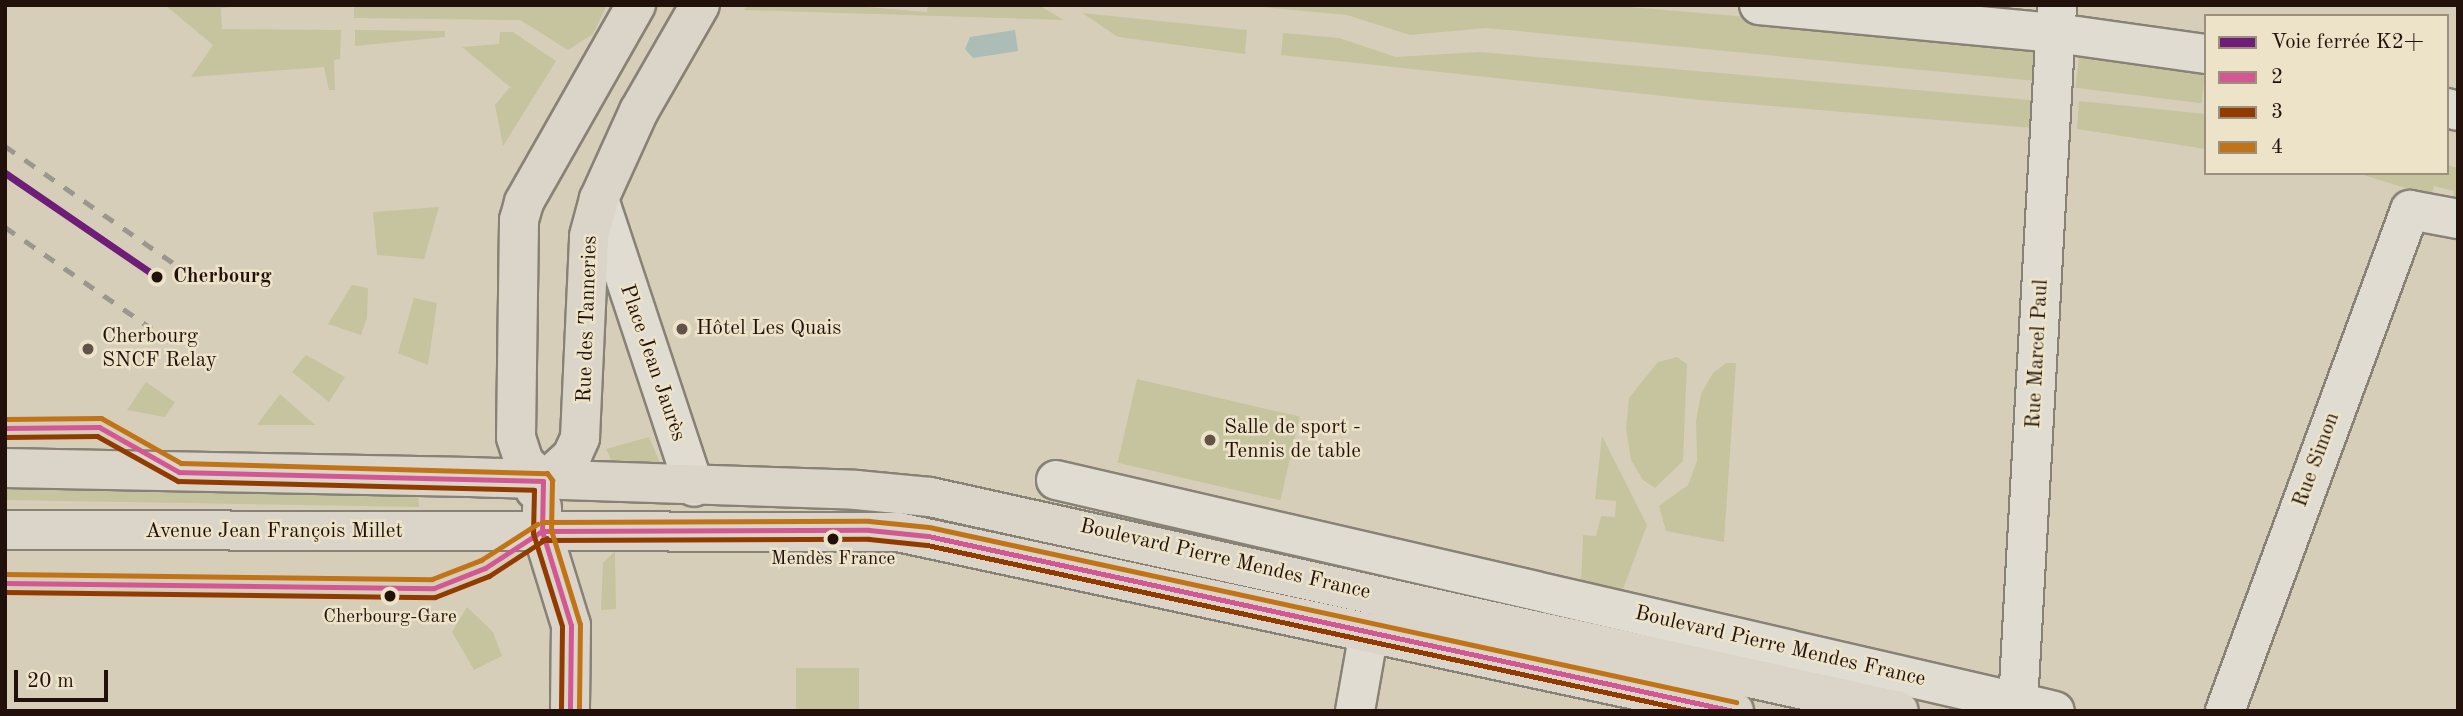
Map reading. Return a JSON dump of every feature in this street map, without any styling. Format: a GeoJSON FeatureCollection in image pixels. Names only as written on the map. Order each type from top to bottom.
{"type":"FeatureCollection","features":[{"type":"Feature","properties":{"kind":"main road"},"geometry":{"type":"LineString","coordinates":[[570,711],[570,625],[542,531],[543,481],[528,468],[519,452],[514,412],[518,241],[524,202],[636,5]]}},
{"type":"Feature","properties":{"kind":"main road","name":"Rue des Tanneries"},"geometry":{"type":"LineString","coordinates":[[435,533],[500,513],[526,499],[572,456],[580,438],[589,236],[599,199],[639,111],[700,5]]}},
{"type":"Feature","properties":{"kind":"main road"},"geometry":{"type":"LineString","coordinates":[[12,471],[453,477],[480,475],[498,461],[514,412]]}},
{"type":"Feature","properties":{"kind":"main road","name":"Boulevard Pierre Mendes France"},"geometry":{"type":"LineString","coordinates":[[453,477],[694,487],[856,489],[982,505],[1876,698]]}},
{"type":"Feature","properties":{"kind":"main road","name":"Avenue Jean François Millet"},"geometry":{"type":"LineString","coordinates":[[5,530],[435,533],[542,531]]}},
{"type":"Feature","properties":{"kind":"main road","name":"Boulevard Pierre Mendes France"},"geometry":{"type":"LineString","coordinates":[[542,531],[898,532],[1734,711]]}},
{"type":"Feature","properties":{"kind":"street"},"geometry":{"type":"LineString","coordinates":[[1759,5],[2056,19],[2204,54]]}},
{"type":"Feature","properties":{"kind":"street","name":"Rue Marcel Paul"},"geometry":{"type":"LineString","coordinates":[[2037,707],[2056,19]]}},
{"type":"Feature","properties":{"kind":"street","name":"Place Jean Jaurès"},"geometry":{"type":"LineString","coordinates":[[599,199],[694,487]]}},
{"type":"Feature","properties":{"kind":"street","name":"Rue Simon"},"geometry":{"type":"LineString","coordinates":[[2225,711],[2410,209],[2458,219]]}},
{"type":"Feature","properties":{"kind":"street","name":"Boulevard Pierre Mendes France"},"geometry":{"type":"LineString","coordinates":[[1056,480],[1876,698],[2037,707]]}},
{"type":"Feature","properties":{"kind":"street"},"geometry":{"type":"LineString","coordinates":[[1355,711],[1369,632]]}},
{"type":"Feature","properties":{"kind":"green space"},"geometry":{"type":"Polygon","coordinates":[[[165,5],[254,5],[221,8],[222,29],[341,30],[340,59],[334,60],[335,90],[329,90],[324,67],[191,77],[213,45],[165,5]]]}},
{"type":"Feature","properties":{"kind":"green space"},"geometry":{"type":"Polygon","coordinates":[[[354,5],[607,5],[593,34],[568,50],[520,20],[354,18],[354,5]]]}},
{"type":"Feature","properties":{"kind":"green space"},"geometry":{"type":"Polygon","coordinates":[[[747,5],[844,5],[927,12],[928,5],[1038,5],[1064,20],[744,10],[747,5]]]}},
{"type":"Feature","properties":{"kind":"green space"},"geometry":{"type":"Polygon","coordinates":[[[1240,5],[1607,5],[2039,42],[2036,81],[1486,28],[1410,35],[1347,15],[1240,5]]]}},
{"type":"Feature","properties":{"kind":"green space"},"geometry":{"type":"Polygon","coordinates":[[[1082,13],[1247,30],[1245,54],[1118,37],[1082,13]]]}},
{"type":"Feature","properties":{"kind":"green space"},"geometry":{"type":"Polygon","coordinates":[[[355,30],[445,31],[445,37],[355,46],[355,30]]]}},
{"type":"Feature","properties":{"kind":"green space"},"geometry":{"type":"Polygon","coordinates":[[[500,32],[513,32],[556,61],[503,146],[495,105],[510,87],[462,47],[499,44],[500,32]]]}},
{"type":"Feature","properties":{"kind":"green space"},"geometry":{"type":"Polygon","coordinates":[[[1283,33],[1339,38],[1396,57],[1479,52],[2031,100],[2032,128],[1700,100],[1281,55],[1283,33]]]}},
{"type":"Feature","properties":{"kind":"green space"},"geometry":{"type":"Polygon","coordinates":[[[2080,50],[2204,65],[2201,103],[2075,88],[2080,50]]]}},
{"type":"Feature","properties":{"kind":"green space"},"geometry":{"type":"Polygon","coordinates":[[[2079,101],[2204,114],[2204,149],[2077,129],[2079,101]]]}},
{"type":"Feature","properties":{"kind":"green space"},"geometry":{"type":"Polygon","coordinates":[[[2449,166],[2458,168],[2458,202],[2453,201],[2454,191],[2434,186],[2431,196],[2363,175],[2449,175],[2449,166]]]}},
{"type":"Feature","properties":{"kind":"green space"},"geometry":{"type":"Polygon","coordinates":[[[439,207],[424,259],[377,255],[373,212],[439,207]]]}},
{"type":"Feature","properties":{"kind":"green space"},"geometry":{"type":"Polygon","coordinates":[[[352,285],[368,288],[367,318],[361,335],[328,324],[352,285]]]}},
{"type":"Feature","properties":{"kind":"green space"},"geometry":{"type":"Polygon","coordinates":[[[414,298],[437,303],[428,365],[398,353],[414,298]]]}},
{"type":"Feature","properties":{"kind":"green space"},"geometry":{"type":"Polygon","coordinates":[[[306,355],[345,377],[329,402],[292,372],[306,355]]]}},
{"type":"Feature","properties":{"kind":"green space"},"geometry":{"type":"Polygon","coordinates":[[[1677,357],[1687,364],[1683,461],[1655,488],[1643,480],[1631,460],[1626,428],[1629,398],[1658,362],[1677,357]]]}},
{"type":"Feature","properties":{"kind":"green space"},"geometry":{"type":"Polygon","coordinates":[[[1726,363],[1736,363],[1724,542],[1666,531],[1659,506],[1688,485],[1697,461],[1696,421],[1701,394],[1713,373],[1726,363]]]}},
{"type":"Feature","properties":{"kind":"green space","name":"Salle de sport - Tennis de table"},"geometry":{"type":"Polygon","coordinates":[[[1137,379],[1300,417],[1280,500],[1118,463],[1137,379]]]}},
{"type":"Feature","properties":{"kind":"green space"},"geometry":{"type":"Polygon","coordinates":[[[146,382],[175,402],[165,417],[127,410],[146,382]]]}},
{"type":"Feature","properties":{"kind":"green space"},"geometry":{"type":"Polygon","coordinates":[[[280,394],[315,425],[257,425],[280,394]]]}},
{"type":"Feature","properties":{"kind":"green space"},"geometry":{"type":"Polygon","coordinates":[[[1602,436],[1647,525],[1623,589],[1581,585],[1583,535],[1596,536],[1601,516],[1615,517],[1616,501],[1595,499],[1602,436]]]}},
{"type":"Feature","properties":{"kind":"green space"},"geometry":{"type":"Polygon","coordinates":[[[649,437],[666,477],[614,466],[606,449],[649,437]]]}},
{"type":"Feature","properties":{"kind":"green space"},"geometry":{"type":"Polygon","coordinates":[[[5,488],[418,493],[419,507],[5,500],[5,488]]]}},
{"type":"Feature","properties":{"kind":"green space"},"geometry":{"type":"Polygon","coordinates":[[[615,551],[616,609],[601,610],[603,563],[615,551]]]}},
{"type":"Feature","properties":{"kind":"green space"},"geometry":{"type":"Polygon","coordinates":[[[467,607],[493,632],[502,656],[474,670],[452,632],[467,607]]]}},
{"type":"Feature","properties":{"kind":"green space"},"geometry":{"type":"Polygon","coordinates":[[[796,668],[859,668],[859,711],[796,711],[796,668]]]}},
{"type":"Feature","properties":{"kind":"shaded area"},"geometry":{"type":"Polygon","coordinates":[[[1015,30],[1018,51],[973,58],[965,49],[970,37],[1015,30]]]}},
{"type":"Feature","properties":{"kind":"railway"},"geometry":{"type":"LineString","coordinates":[[5,146],[198,280]]}},
{"type":"Feature","properties":{"kind":"railway"},"geometry":{"type":"LineString","coordinates":[[5,227],[151,328]]}},
{"type":"Feature","properties":{"kind":"rail line","name":"K2+"},"geometry":{"type":"LineString","coordinates":[[5,173],[157,277]]}},
{"type":"Feature","properties":{"kind":"transit line","name":"4"},"geometry":{"type":"LineString","coordinates":[[5,419],[101,418],[181,463],[547,473],[552,480],[551,530],[580,624],[579,711]]}},
{"type":"Feature","properties":{"kind":"transit line","name":"2"},"geometry":{"type":"LineString","coordinates":[[5,428],[99,427],[179,472],[543,481],[542,531],[571,625],[570,711]]}},
{"type":"Feature","properties":{"kind":"transit line","name":"3"},"geometry":{"type":"LineString","coordinates":[[5,437],[97,436],[178,481],[534,490],[533,533],[562,626],[561,711]]}},
{"type":"Feature","properties":{"kind":"transit line","name":"4"},"geometry":{"type":"LineString","coordinates":[[542,522],[869,521],[929,527],[1736,702]]}},
{"type":"Feature","properties":{"kind":"transit line","name":"4"},"geometry":{"type":"LineString","coordinates":[[5,574],[432,579],[481,560],[537,524]]}},
{"type":"Feature","properties":{"kind":"transit line","name":"2"},"geometry":{"type":"LineString","coordinates":[[542,531],[869,530],[928,536],[1733,711]]}},
{"type":"Feature","properties":{"kind":"transit line","name":"2"},"geometry":{"type":"LineString","coordinates":[[5,583],[434,588],[485,568],[542,531]]}},
{"type":"Feature","properties":{"kind":"transit line","name":"3"},"geometry":{"type":"LineString","coordinates":[[5,592],[435,597],[489,576],[547,538]]}},
{"type":"Feature","properties":{"kind":"transit line","name":"3"},"geometry":{"type":"LineString","coordinates":[[542,540],[869,539],[927,545],[1692,711]]}},
{"type":"Feature","properties":{"kind":"place","name":"Cherbourg"},"geometry":{"type":"Point","coordinates":[157,277]}},
{"type":"Feature","properties":{"kind":"place","name":"Hôtel Les Quais"},"geometry":{"type":"Point","coordinates":[682,329]}},
{"type":"Feature","properties":{"kind":"place","name":"Cherbourg SNCF Relay"},"geometry":{"type":"Point","coordinates":[88,349]}},
{"type":"Feature","properties":{"kind":"place","name":"Salle de sport - Tennis de table"},"geometry":{"type":"Point","coordinates":[1210,440]}},
{"type":"Feature","properties":{"kind":"place","name":"Mendès France"},"geometry":{"type":"Point","coordinates":[833,539]}},
{"type":"Feature","properties":{"kind":"place","name":"Cherbourg-Gare"},"geometry":{"type":"Point","coordinates":[390,596]}}]}
